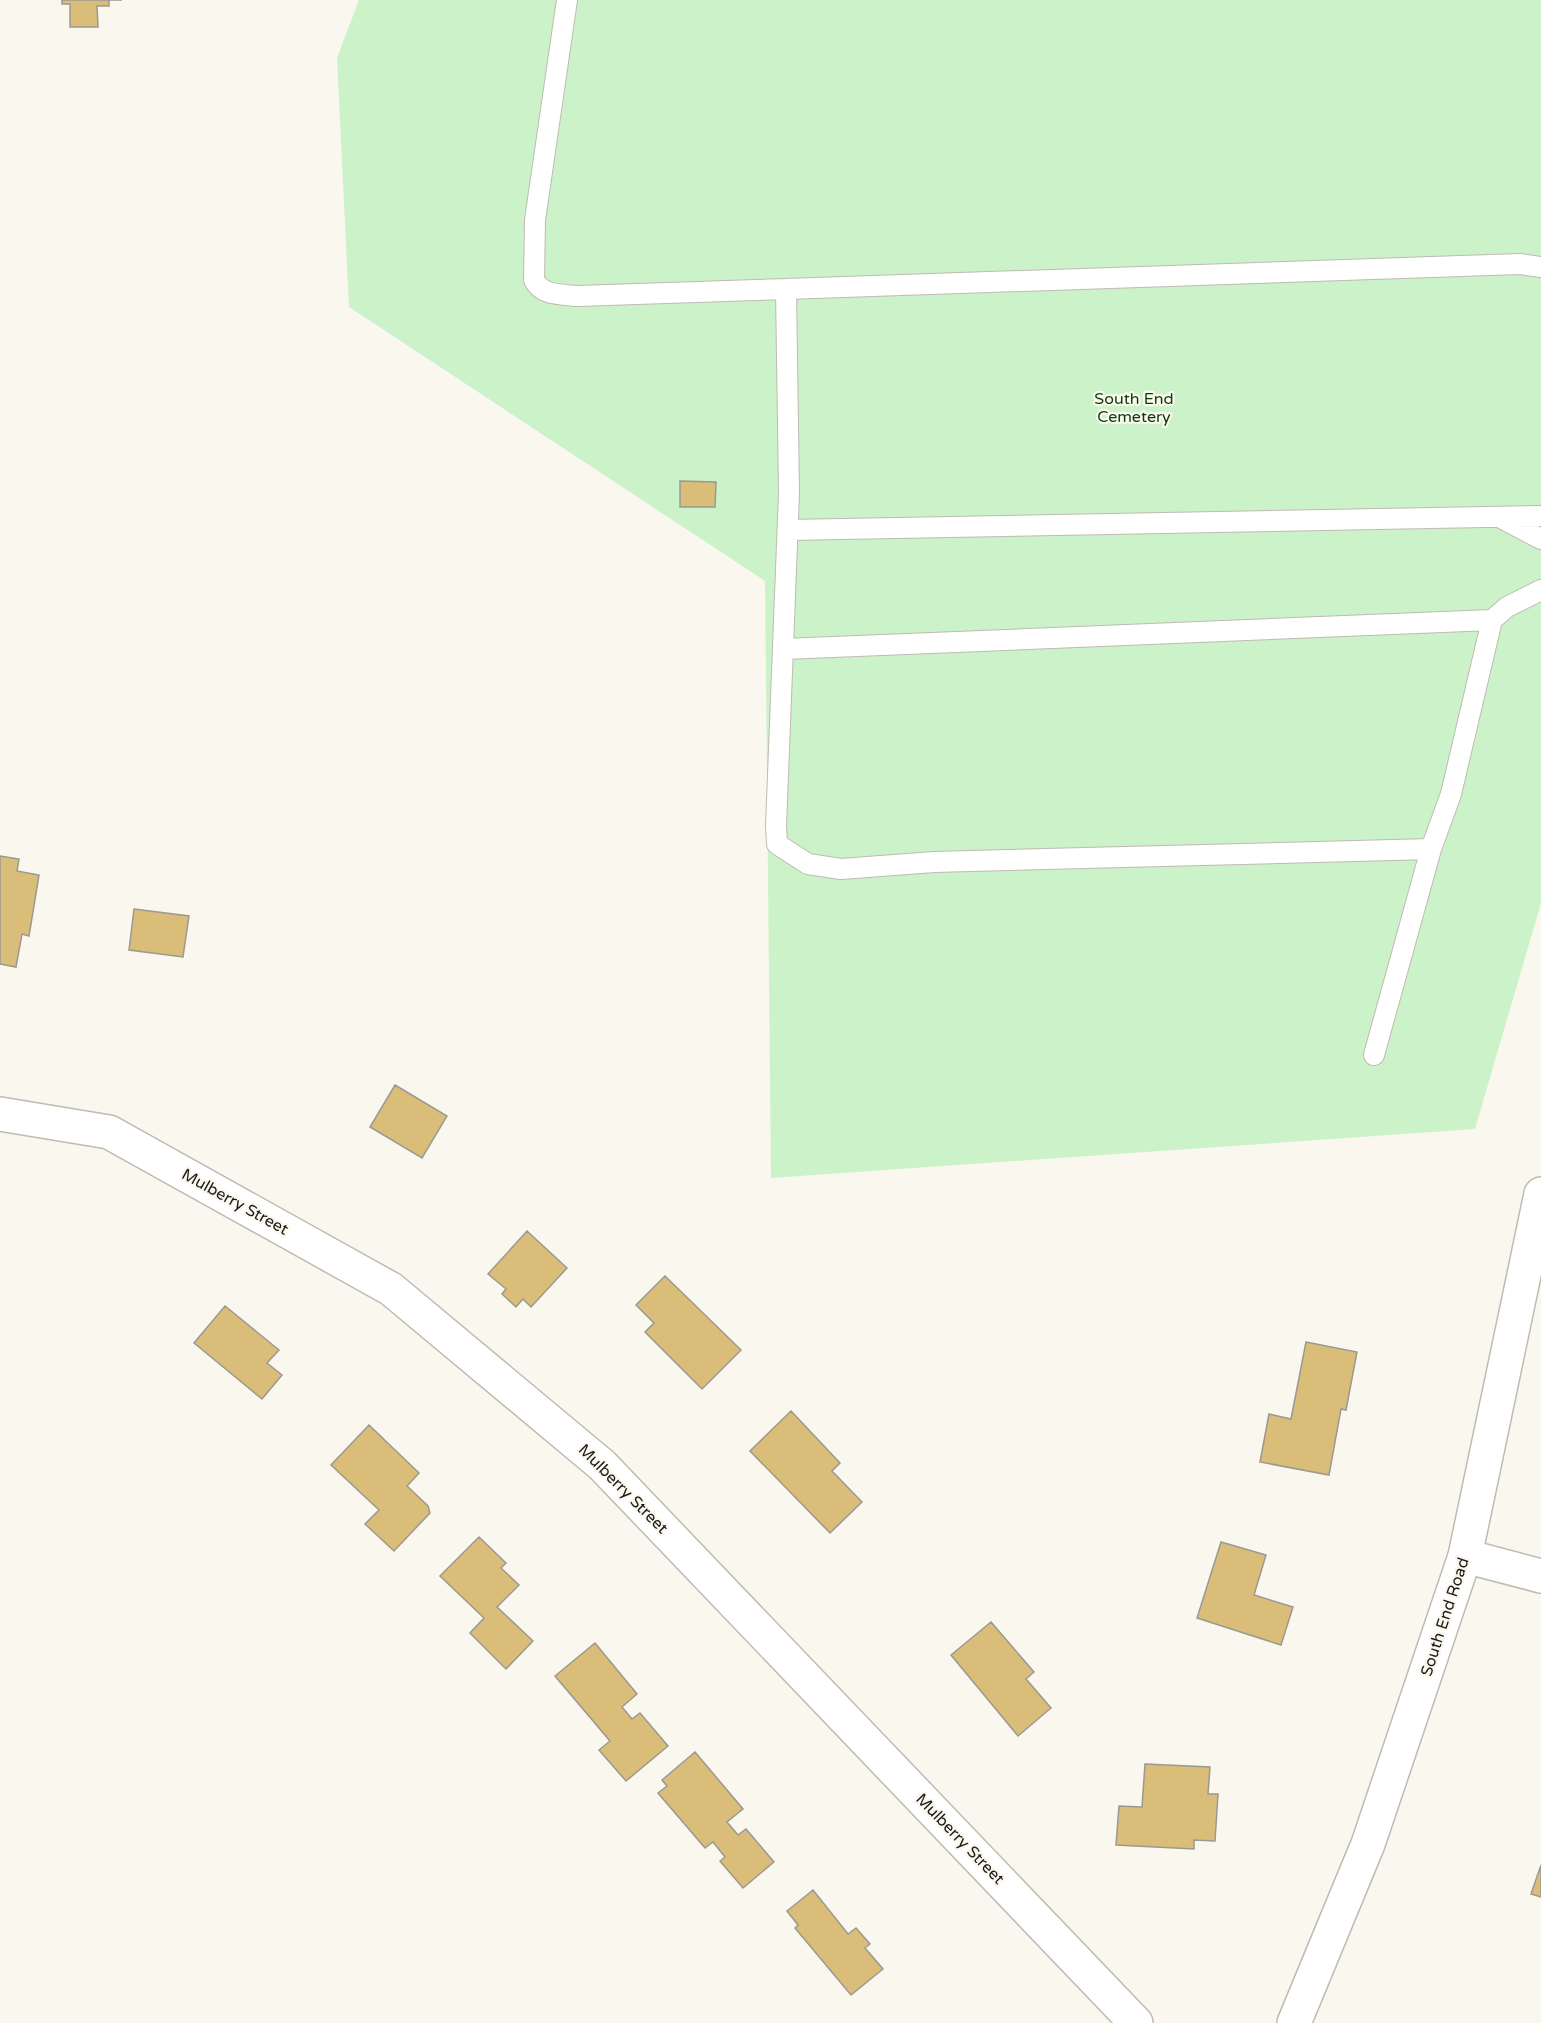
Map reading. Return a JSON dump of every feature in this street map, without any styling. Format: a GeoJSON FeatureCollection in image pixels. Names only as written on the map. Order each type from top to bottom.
{"type":"FeatureCollection","features":[{"type":"Feature","properties":{"kind":"street","name":"Mulberry Street"},"geometry":{"type":"LineString","coordinates":[[0,1114],[109,1132],[391,1288],[602,1465],[1136,2023]]}},
{"type":"Feature","properties":{"kind":"street","name":"South End Road"},"geometry":{"type":"LineString","coordinates":[[1294,2023],[1368,1844],[1466,1556],[1541,1194]]}},
{"type":"Feature","properties":{"kind":"street"},"geometry":{"type":"LineString","coordinates":[[1466,1556],[1541,1576]]}},
{"type":"Feature","properties":{"kind":"lane"},"geometry":{"type":"LineString","coordinates":[[567,0],[535,220],[534,280],[538,288],[550,293],[577,296],[1520,264],[1541,267]]}},
{"type":"Feature","properties":{"kind":"lane"},"geometry":{"type":"LineString","coordinates":[[786,289],[789,365],[788,530],[776,840],[788,854],[808,864],[841,869],[934,862],[1431,849]]}},
{"type":"Feature","properties":{"kind":"lane"},"geometry":{"type":"LineString","coordinates":[[1496,516],[1541,538]]}},
{"type":"Feature","properties":{"kind":"lane"},"geometry":{"type":"LineString","coordinates":[[788,530],[1541,516]]}},
{"type":"Feature","properties":{"kind":"lane"},"geometry":{"type":"LineString","coordinates":[[1374,1055],[1431,849],[1451,794],[1492,620],[1507,607],[1541,590]]}},
{"type":"Feature","properties":{"kind":"lane"},"geometry":{"type":"LineString","coordinates":[[783,649],[1492,620]]}},
{"type":"Feature","properties":{"kind":"green space","name":"South End Cemetery"},"geometry":{"type":"Polygon","coordinates":[[[359,0],[1541,0],[1541,903],[1475,1129],[771,1178],[765,581],[349,307],[337,58],[359,0]]]}},
{"type":"Feature","properties":{"kind":"building"},"geometry":{"type":"Polygon","coordinates":[[[62,0],[109,0],[109,6],[97,6],[98,27],[70,27],[70,4],[62,4],[62,0]]]}},
{"type":"Feature","properties":{"kind":"building"},"geometry":{"type":"Polygon","coordinates":[[[680,481],[716,482],[715,507],[680,507],[680,481]]]}},
{"type":"Feature","properties":{"kind":"building"},"geometry":{"type":"Polygon","coordinates":[[[0,856],[19,859],[17,871],[39,875],[29,936],[22,934],[16,967],[0,964],[0,856]]]}},
{"type":"Feature","properties":{"kind":"building"},"geometry":{"type":"Polygon","coordinates":[[[134,909],[189,916],[183,957],[129,950],[134,909]]]}},
{"type":"Feature","properties":{"kind":"building"},"geometry":{"type":"Polygon","coordinates":[[[395,1085],[447,1116],[422,1158],[370,1127],[395,1085]]]}},
{"type":"Feature","properties":{"kind":"building"},"geometry":{"type":"Polygon","coordinates":[[[527,1231],[567,1268],[531,1307],[523,1299],[516,1307],[502,1294],[506,1289],[488,1274],[527,1231]]]}},
{"type":"Feature","properties":{"kind":"building"},"geometry":{"type":"Polygon","coordinates":[[[665,1276],[741,1350],[702,1389],[645,1332],[654,1323],[636,1305],[665,1276]]]}},
{"type":"Feature","properties":{"kind":"building"},"geometry":{"type":"Polygon","coordinates":[[[225,1306],[279,1350],[267,1363],[282,1375],[262,1399],[194,1343],[225,1306]]]}},
{"type":"Feature","properties":{"kind":"building"},"geometry":{"type":"Polygon","coordinates":[[[1306,1342],[1357,1352],[1346,1410],[1341,1409],[1329,1475],[1260,1462],[1269,1414],[1291,1419],[1306,1342]]]}},
{"type":"Feature","properties":{"kind":"building"},"geometry":{"type":"Polygon","coordinates":[[[791,1411],[840,1463],[832,1471],[862,1502],[830,1533],[750,1451],[791,1411]]]}},
{"type":"Feature","properties":{"kind":"building"},"geometry":{"type":"Polygon","coordinates":[[[369,1425],[419,1473],[407,1486],[428,1506],[430,1513],[394,1551],[365,1524],[379,1510],[331,1465],[369,1425]]]}},
{"type":"Feature","properties":{"kind":"building"},"geometry":{"type":"Polygon","coordinates":[[[479,1537],[506,1563],[501,1568],[519,1585],[497,1607],[533,1641],[506,1669],[470,1633],[484,1618],[440,1576],[479,1537]]]}},
{"type":"Feature","properties":{"kind":"building"},"geometry":{"type":"Polygon","coordinates":[[[1221,1542],[1266,1555],[1254,1595],[1293,1607],[1281,1645],[1197,1618],[1221,1542]]]}},
{"type":"Feature","properties":{"kind":"building"},"geometry":{"type":"Polygon","coordinates":[[[991,1622],[1034,1672],[1026,1679],[1051,1708],[1018,1736],[951,1655],[991,1622]]]}},
{"type":"Feature","properties":{"kind":"building"},"geometry":{"type":"Polygon","coordinates":[[[595,1643],[637,1694],[622,1707],[632,1719],[640,1713],[668,1746],[626,1781],[599,1750],[610,1741],[555,1676],[595,1643]]]}},
{"type":"Feature","properties":{"kind":"building"},"geometry":{"type":"Polygon","coordinates":[[[695,1752],[743,1809],[727,1822],[738,1835],[746,1829],[774,1862],[743,1888],[720,1861],[725,1857],[713,1842],[705,1848],[658,1793],[667,1786],[662,1780],[695,1752]]]}},
{"type":"Feature","properties":{"kind":"building"},"geometry":{"type":"Polygon","coordinates":[[[1145,1764],[1210,1767],[1208,1794],[1218,1794],[1215,1841],[1194,1840],[1194,1849],[1116,1845],[1119,1806],[1142,1807],[1145,1764]]]}},
{"type":"Feature","properties":{"kind":"building"},"geometry":{"type":"Polygon","coordinates":[[[1541,1865],[1541,1897],[1531,1894],[1541,1865]]]}},
{"type":"Feature","properties":{"kind":"building"},"geometry":{"type":"Polygon","coordinates":[[[813,1890],[848,1934],[856,1928],[870,1944],[865,1948],[883,1969],[851,1995],[795,1928],[798,1925],[787,1911],[813,1890]]]}}]}
